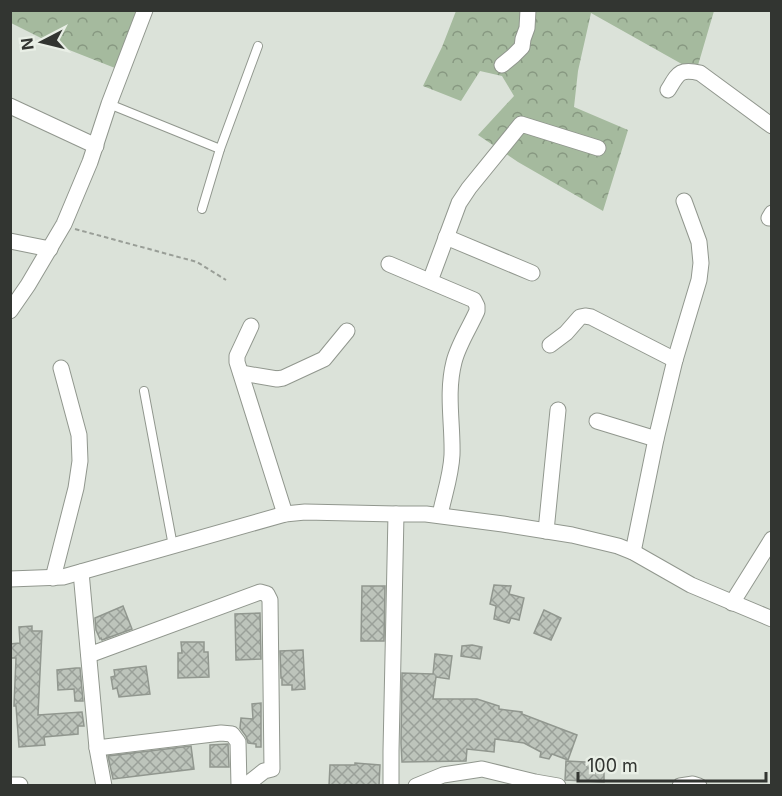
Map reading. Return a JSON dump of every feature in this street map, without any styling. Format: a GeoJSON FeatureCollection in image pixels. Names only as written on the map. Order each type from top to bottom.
{"type":"FeatureCollection","features":[{"type":"Feature","properties":{"kind":"street"},"geometry":{"type":"LineString","coordinates":[[10,311],[64,224],[96,146],[109,104],[145,10]]}},
{"type":"Feature","properties":{"kind":"street"},"geometry":{"type":"LineString","coordinates":[[502,65],[522,47],[527,28],[528,10]]}},
{"type":"Feature","properties":{"kind":"street"},"geometry":{"type":"LineString","coordinates":[[668,90],[678,73],[688,70],[700,73],[771,126]]}},
{"type":"Feature","properties":{"kind":"street"},"geometry":{"type":"LineString","coordinates":[[10,106],[96,146]]}},
{"type":"Feature","properties":{"kind":"street"},"geometry":{"type":"LineString","coordinates":[[430,281],[459,203],[521,124],[598,148]]}},
{"type":"Feature","properties":{"kind":"street"},"geometry":{"type":"LineString","coordinates":[[633,552],[675,360],[699,280],[701,263],[699,242],[684,201]]}},
{"type":"Feature","properties":{"kind":"street"},"geometry":{"type":"LineString","coordinates":[[446,237],[532,273]]}},
{"type":"Feature","properties":{"kind":"street"},"geometry":{"type":"LineString","coordinates":[[10,241],[50,249]]}},
{"type":"Feature","properties":{"kind":"street"},"geometry":{"type":"LineString","coordinates":[[389,264],[474,300],[477,306],[477,311],[454,361],[450,391],[451,462],[440,515]]}},
{"type":"Feature","properties":{"kind":"street"},"geometry":{"type":"LineString","coordinates":[[550,345],[566,333],[580,317],[585,316],[675,360]]}},
{"type":"Feature","properties":{"kind":"street"},"geometry":{"type":"LineString","coordinates":[[251,326],[237,356],[237,362],[285,514]]}},
{"type":"Feature","properties":{"kind":"street"},"geometry":{"type":"LineString","coordinates":[[241,373],[283,378],[324,359],[348,331]]}},
{"type":"Feature","properties":{"kind":"street"},"geometry":{"type":"LineString","coordinates":[[52,578],[76,488],[80,461],[79,435],[61,368]]}},
{"type":"Feature","properties":{"kind":"street"},"geometry":{"type":"LineString","coordinates":[[546,531],[558,410]]}},
{"type":"Feature","properties":{"kind":"street"},"geometry":{"type":"LineString","coordinates":[[597,421],[656,439]]}},
{"type":"Feature","properties":{"kind":"street"},"geometry":{"type":"LineString","coordinates":[[10,579],[63,577],[285,514],[305,512],[426,514],[572,535],[618,546],[691,585],[771,619]]}},
{"type":"Feature","properties":{"kind":"street"},"geometry":{"type":"LineString","coordinates":[[391,786],[396,514]]}},
{"type":"Feature","properties":{"kind":"street"},"geometry":{"type":"LineString","coordinates":[[732,603],[771,539]]}},
{"type":"Feature","properties":{"kind":"street"},"geometry":{"type":"LineString","coordinates":[[81,572],[97,748],[104,786]]}},
{"type":"Feature","properties":{"kind":"street"},"geometry":{"type":"LineString","coordinates":[[89,655],[260,592],[267,594],[270,600],[272,769],[264,771],[245,786]]}},
{"type":"Feature","properties":{"kind":"street"},"geometry":{"type":"LineString","coordinates":[[97,748],[232,734],[238,742],[239,786]]}},
{"type":"Feature","properties":{"kind":"street"},"geometry":{"type":"LineString","coordinates":[[416,786],[443,775],[482,770],[558,786]]}},
{"type":"Feature","properties":{"kind":"street"},"geometry":{"type":"LineString","coordinates":[[680,786],[693,784],[699,786]]}},
{"type":"Feature","properties":{"kind":"lane"},"geometry":{"type":"LineString","coordinates":[[202,209],[220,149],[258,46]]}},
{"type":"Feature","properties":{"kind":"lane"},"geometry":{"type":"LineString","coordinates":[[109,104],[220,149]]}},
{"type":"Feature","properties":{"kind":"lane"},"geometry":{"type":"LineString","coordinates":[[144,391],[173,546]]}},
{"type":"Feature","properties":{"kind":"path"},"geometry":{"type":"LineString","coordinates":[[64,224],[197,262],[226,280]]}},
{"type":"Feature","properties":{"kind":"green space"},"geometry":{"type":"Polygon","coordinates":[[[10,11],[142,11],[120,70],[49,42],[11,23],[10,11]]]}},
{"type":"Feature","properties":{"kind":"green space"},"geometry":{"type":"Polygon","coordinates":[[[456,11],[714,11],[696,72],[591,13],[578,71],[574,107],[628,130],[603,211],[518,162],[478,135],[514,96],[502,76],[480,71],[461,101],[423,86],[456,11]]]}},
{"type":"Feature","properties":{"kind":"building"},"geometry":{"type":"Polygon","coordinates":[[[494,585],[511,586],[509,594],[524,598],[519,620],[511,618],[509,623],[494,619],[496,606],[490,604],[494,585]]]}},
{"type":"Feature","properties":{"kind":"building"},"geometry":{"type":"Polygon","coordinates":[[[362,586],[385,586],[384,641],[361,641],[362,586]]]}},
{"type":"Feature","properties":{"kind":"building"},"geometry":{"type":"Polygon","coordinates":[[[123,606],[132,629],[100,639],[96,630],[95,618],[123,606]]]}},
{"type":"Feature","properties":{"kind":"building"},"geometry":{"type":"Polygon","coordinates":[[[544,610],[561,618],[551,640],[534,633],[544,610]]]}},
{"type":"Feature","properties":{"kind":"building"},"geometry":{"type":"Polygon","coordinates":[[[260,613],[261,659],[236,660],[235,614],[260,613]]]}},
{"type":"Feature","properties":{"kind":"building"},"geometry":{"type":"Polygon","coordinates":[[[32,626],[32,631],[42,631],[38,715],[82,712],[84,726],[78,726],[78,734],[44,737],[45,745],[19,747],[16,706],[14,706],[16,658],[10,658],[10,644],[20,643],[19,627],[32,626]]]}},
{"type":"Feature","properties":{"kind":"building"},"geometry":{"type":"Polygon","coordinates":[[[181,642],[204,642],[204,652],[208,652],[209,677],[178,678],[178,653],[182,653],[181,642]]]}},
{"type":"Feature","properties":{"kind":"building"},"geometry":{"type":"Polygon","coordinates":[[[462,646],[482,647],[480,659],[461,656],[462,646]]]}},
{"type":"Feature","properties":{"kind":"building"},"geometry":{"type":"Polygon","coordinates":[[[303,650],[305,689],[292,690],[292,685],[282,685],[280,651],[303,650]]]}},
{"type":"Feature","properties":{"kind":"building"},"geometry":{"type":"Polygon","coordinates":[[[435,654],[452,656],[449,679],[436,677],[433,699],[477,699],[499,706],[499,709],[522,712],[522,714],[577,735],[568,760],[552,754],[549,759],[540,757],[541,752],[524,743],[495,739],[494,752],[467,749],[466,761],[402,762],[402,673],[433,674],[435,654]]]}},
{"type":"Feature","properties":{"kind":"building"},"geometry":{"type":"Polygon","coordinates":[[[146,666],[150,694],[119,697],[117,688],[113,689],[111,677],[115,676],[114,670],[146,666]]]}},
{"type":"Feature","properties":{"kind":"building"},"geometry":{"type":"Polygon","coordinates":[[[80,668],[83,701],[75,701],[74,689],[58,690],[57,670],[80,668]]]}},
{"type":"Feature","properties":{"kind":"building"},"geometry":{"type":"Polygon","coordinates":[[[261,703],[261,747],[256,747],[256,744],[248,743],[240,728],[241,718],[253,719],[252,704],[261,703]]]}},
{"type":"Feature","properties":{"kind":"building"},"geometry":{"type":"Polygon","coordinates":[[[228,744],[229,767],[210,767],[210,745],[228,744]]]}},
{"type":"Feature","properties":{"kind":"building"},"geometry":{"type":"Polygon","coordinates":[[[191,746],[194,769],[113,779],[108,756],[191,746]]]}},
{"type":"Feature","properties":{"kind":"building"},"geometry":{"type":"Polygon","coordinates":[[[566,761],[604,763],[604,782],[565,780],[566,761]]]}},
{"type":"Feature","properties":{"kind":"building"},"geometry":{"type":"Polygon","coordinates":[[[355,763],[380,765],[379,786],[329,786],[330,765],[355,765],[355,763]]]}}]}
